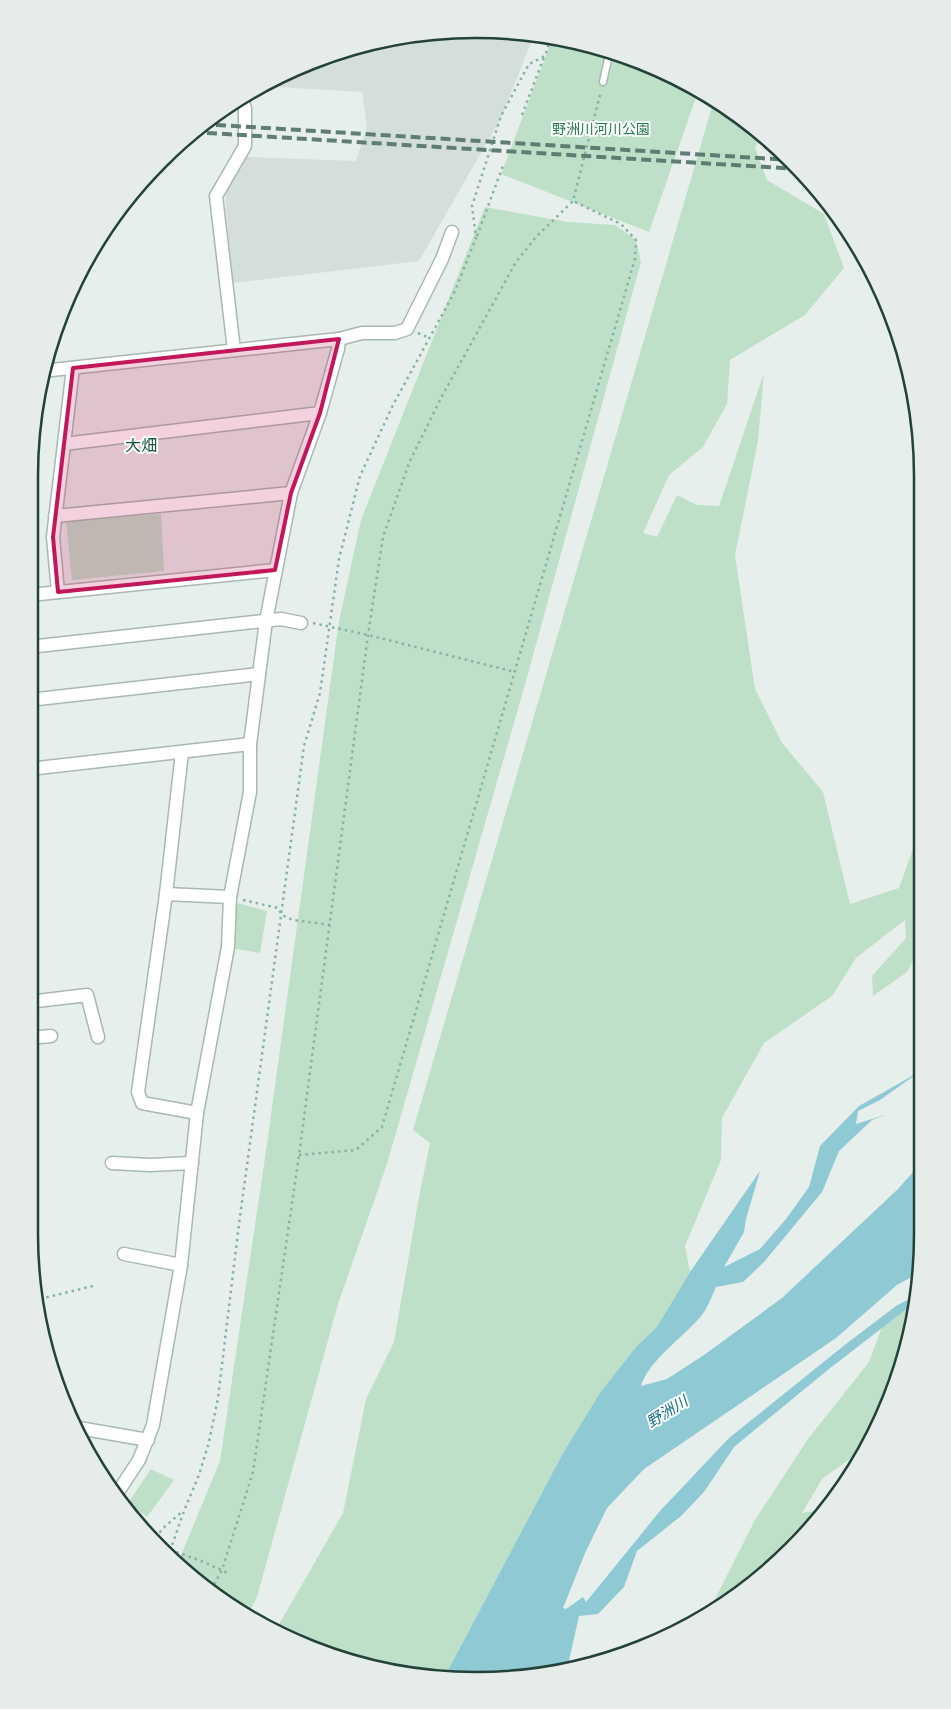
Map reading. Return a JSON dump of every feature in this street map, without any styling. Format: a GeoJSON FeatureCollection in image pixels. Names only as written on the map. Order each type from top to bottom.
{"type":"FeatureCollection","features":[{"type":"Feature","properties":{"kind":"street"},"geometry":{"type":"LineString","coordinates":[[234,350],[216,196],[245,146],[244,104]]}},
{"type":"Feature","properties":{"kind":"street"},"geometry":{"type":"LineString","coordinates":[[50,370],[339,339],[362,333],[395,333],[407,328],[442,259],[452,232]]}},
{"type":"Feature","properties":{"kind":"street"},"geometry":{"type":"LineString","coordinates":[[120,1489],[139,1460],[154,1425],[181,1265],[197,1113],[228,947],[230,897],[250,792],[250,744],[266,621],[291,493],[320,413],[338,350],[339,339]]}},
{"type":"Feature","properties":{"kind":"street"},"geometry":{"type":"LineString","coordinates":[[58,592],[53,537],[73,368]]}},
{"type":"Feature","properties":{"kind":"street"},"geometry":{"type":"LineString","coordinates":[[64,444],[320,413]]}},
{"type":"Feature","properties":{"kind":"street"},"geometry":{"type":"LineString","coordinates":[[55,516],[291,493]]}},
{"type":"Feature","properties":{"kind":"street"},"geometry":{"type":"LineString","coordinates":[[38,594],[275,570]]}},
{"type":"Feature","properties":{"kind":"street"},"geometry":{"type":"LineString","coordinates":[[38,646],[281,619],[307,623]]}},
{"type":"Feature","properties":{"kind":"street"},"geometry":{"type":"LineString","coordinates":[[38,699],[258,674]]}},
{"type":"Feature","properties":{"kind":"street"},"geometry":{"type":"LineString","coordinates":[[38,768],[250,744]]}},
{"type":"Feature","properties":{"kind":"street"},"geometry":{"type":"LineString","coordinates":[[182,752],[166,894],[138,1092],[142,1103],[197,1113]]}},
{"type":"Feature","properties":{"kind":"street"},"geometry":{"type":"LineString","coordinates":[[166,894],[230,897]]}},
{"type":"Feature","properties":{"kind":"street"},"geometry":{"type":"LineString","coordinates":[[38,1001],[87,995],[98,1037]]}},
{"type":"Feature","properties":{"kind":"street"},"geometry":{"type":"LineString","coordinates":[[38,1037],[51,1036]]}},
{"type":"Feature","properties":{"kind":"street"},"geometry":{"type":"LineString","coordinates":[[112,1162],[150,1166],[192,1163]]}},
{"type":"Feature","properties":{"kind":"street"},"geometry":{"type":"LineString","coordinates":[[124,1254],[181,1265]]}},
{"type":"Feature","properties":{"kind":"street"},"geometry":{"type":"LineString","coordinates":[[84,1429],[148,1440]]}},
{"type":"Feature","properties":{"kind":"lane"},"geometry":{"type":"LineString","coordinates":[[603,82],[608,58]]}},
{"type":"Feature","properties":{"kind":"path"},"geometry":{"type":"LineString","coordinates":[[522,116],[544,56]]}},
{"type":"Feature","properties":{"kind":"path"},"geometry":{"type":"LineString","coordinates":[[214,1585],[222,1570],[253,1472],[299,1155],[368,635],[383,536],[409,463],[442,396],[516,262],[536,237],[573,201],[603,82]]}},
{"type":"Feature","properties":{"kind":"path"},"geometry":{"type":"LineString","coordinates":[[476,238],[504,163]]}},
{"type":"Feature","properties":{"kind":"path"},"geometry":{"type":"LineString","coordinates":[[299,1155],[356,1150],[382,1127],[635,259],[636,240],[620,224],[573,201]]}},
{"type":"Feature","properties":{"kind":"path"},"geometry":{"type":"LineString","coordinates":[[171,1548],[199,1475],[209,1442],[218,1398],[239,1224],[304,746],[320,693],[339,559]]}},
{"type":"Feature","properties":{"kind":"path"},"geometry":{"type":"LineString","coordinates":[[307,623],[368,635],[515,672]]}},
{"type":"Feature","properties":{"kind":"path"},"geometry":{"type":"LineString","coordinates":[[230,897],[278,908],[282,915],[293,920],[330,924]]}},
{"type":"Feature","properties":{"kind":"path"},"geometry":{"type":"LineString","coordinates":[[42,1298],[93,1286]]}},
{"type":"Feature","properties":{"kind":"path"},"geometry":{"type":"LineString","coordinates":[[158,1535],[162,1529],[184,1511]]}},
{"type":"Feature","properties":{"kind":"path"},"geometry":{"type":"LineString","coordinates":[[177,1553],[199,1560],[228,1573]]}},
{"type":"Feature","properties":{"kind":"highlighted area"},"geometry":{"type":"Polygon","coordinates":[[[339,339],[320,413],[291,493],[275,570],[58,592],[53,537],[73,368],[339,339]]]}},
{"type":"Feature","properties":{"kind":"shaded area"},"geometry":{"type":"Polygon","coordinates":[[[447,38],[504,38],[532,41],[501,118],[419,261],[232,283],[225,193],[246,157],[356,161],[367,127],[362,92],[275,87],[335,61],[362,52],[390,46],[447,38]]]}},
{"type":"Feature","properties":{"kind":"green space","name":"野洲川河川公園"},"geometry":{"type":"Polygon","coordinates":[[[550,44],[589,52],[616,61],[643,71],[696,97],[649,232],[501,174],[550,44]]]}},
{"type":"Feature","properties":{"kind":"green space"},"geometry":{"type":"Polygon","coordinates":[[[712,107],[758,141],[755,148],[767,180],[824,214],[844,268],[805,315],[730,360],[727,404],[703,447],[669,475],[643,533],[657,537],[677,495],[697,505],[719,506],[764,373],[758,441],[735,555],[755,689],[782,743],[823,792],[850,904],[899,888],[914,846],[914,959],[907,972],[873,996],[872,976],[906,938],[905,920],[856,958],[832,996],[764,1043],[722,1118],[721,1160],[685,1246],[690,1272],[657,1328],[636,1347],[562,1455],[448,1671],[418,1668],[362,1657],[308,1638],[279,1625],[343,1513],[366,1399],[394,1342],[430,1143],[413,1130],[712,107]]]}},
{"type":"Feature","properties":{"kind":"green space"},"geometry":{"type":"Polygon","coordinates":[[[485,207],[568,222],[615,225],[636,240],[641,262],[526,681],[387,1164],[338,1304],[257,1597],[250,1609],[209,1581],[180,1557],[220,1461],[267,1144],[339,621],[361,520],[485,207]]]}},
{"type":"Feature","properties":{"kind":"green space"},"geometry":{"type":"Polygon","coordinates":[[[161,514],[164,571],[72,580],[66,521],[161,514]]]}},
{"type":"Feature","properties":{"kind":"green space"},"geometry":{"type":"Polygon","coordinates":[[[237,903],[267,911],[260,953],[230,948],[237,903]]]}},
{"type":"Feature","properties":{"kind":"green space"},"geometry":{"type":"Polygon","coordinates":[[[907,1309],[899,1347],[890,1374],[880,1401],[855,1453],[852,1457],[822,1479],[802,1513],[814,1511],[785,1543],[742,1581],[714,1601],[755,1520],[808,1439],[869,1362],[882,1327],[907,1309]]]}},
{"type":"Feature","properties":{"kind":"green space"},"geometry":{"type":"Polygon","coordinates":[[[151,1469],[174,1480],[147,1517],[129,1501],[151,1469]]]}},
{"type":"Feature","properties":{"kind":"water","name":"野洲川"},"geometry":{"type":"Polygon","coordinates":[[[914,1075],[880,1100],[858,1111],[856,1124],[888,1114],[872,1120],[839,1151],[822,1192],[764,1262],[743,1282],[716,1287],[702,1315],[651,1367],[641,1386],[667,1379],[704,1355],[782,1298],[898,1189],[914,1171],[914,1234],[911,1277],[897,1285],[836,1338],[644,1469],[607,1508],[585,1553],[563,1608],[566,1609],[583,1597],[586,1602],[660,1511],[729,1438],[846,1344],[896,1306],[908,1299],[907,1309],[829,1369],[734,1447],[704,1492],[681,1516],[637,1551],[624,1587],[598,1614],[579,1616],[569,1661],[504,1671],[448,1671],[562,1455],[600,1393],[636,1347],[657,1327],[690,1272],[760,1171],[744,1232],[724,1267],[760,1249],[786,1219],[809,1187],[820,1146],[859,1106],[914,1075]]]}},
{"type":"Feature","properties":{"kind":"railway"},"geometry":{"type":"LineString","coordinates":[[213,125],[778,159]]}},
{"type":"Feature","properties":{"kind":"railway"},"geometry":{"type":"LineString","coordinates":[[203,133],[787,168]]}},
{"type":"Feature","properties":{"kind":"district","name":"大畑"},"geometry":{"type":"Point","coordinates":[141,447]}}]}
